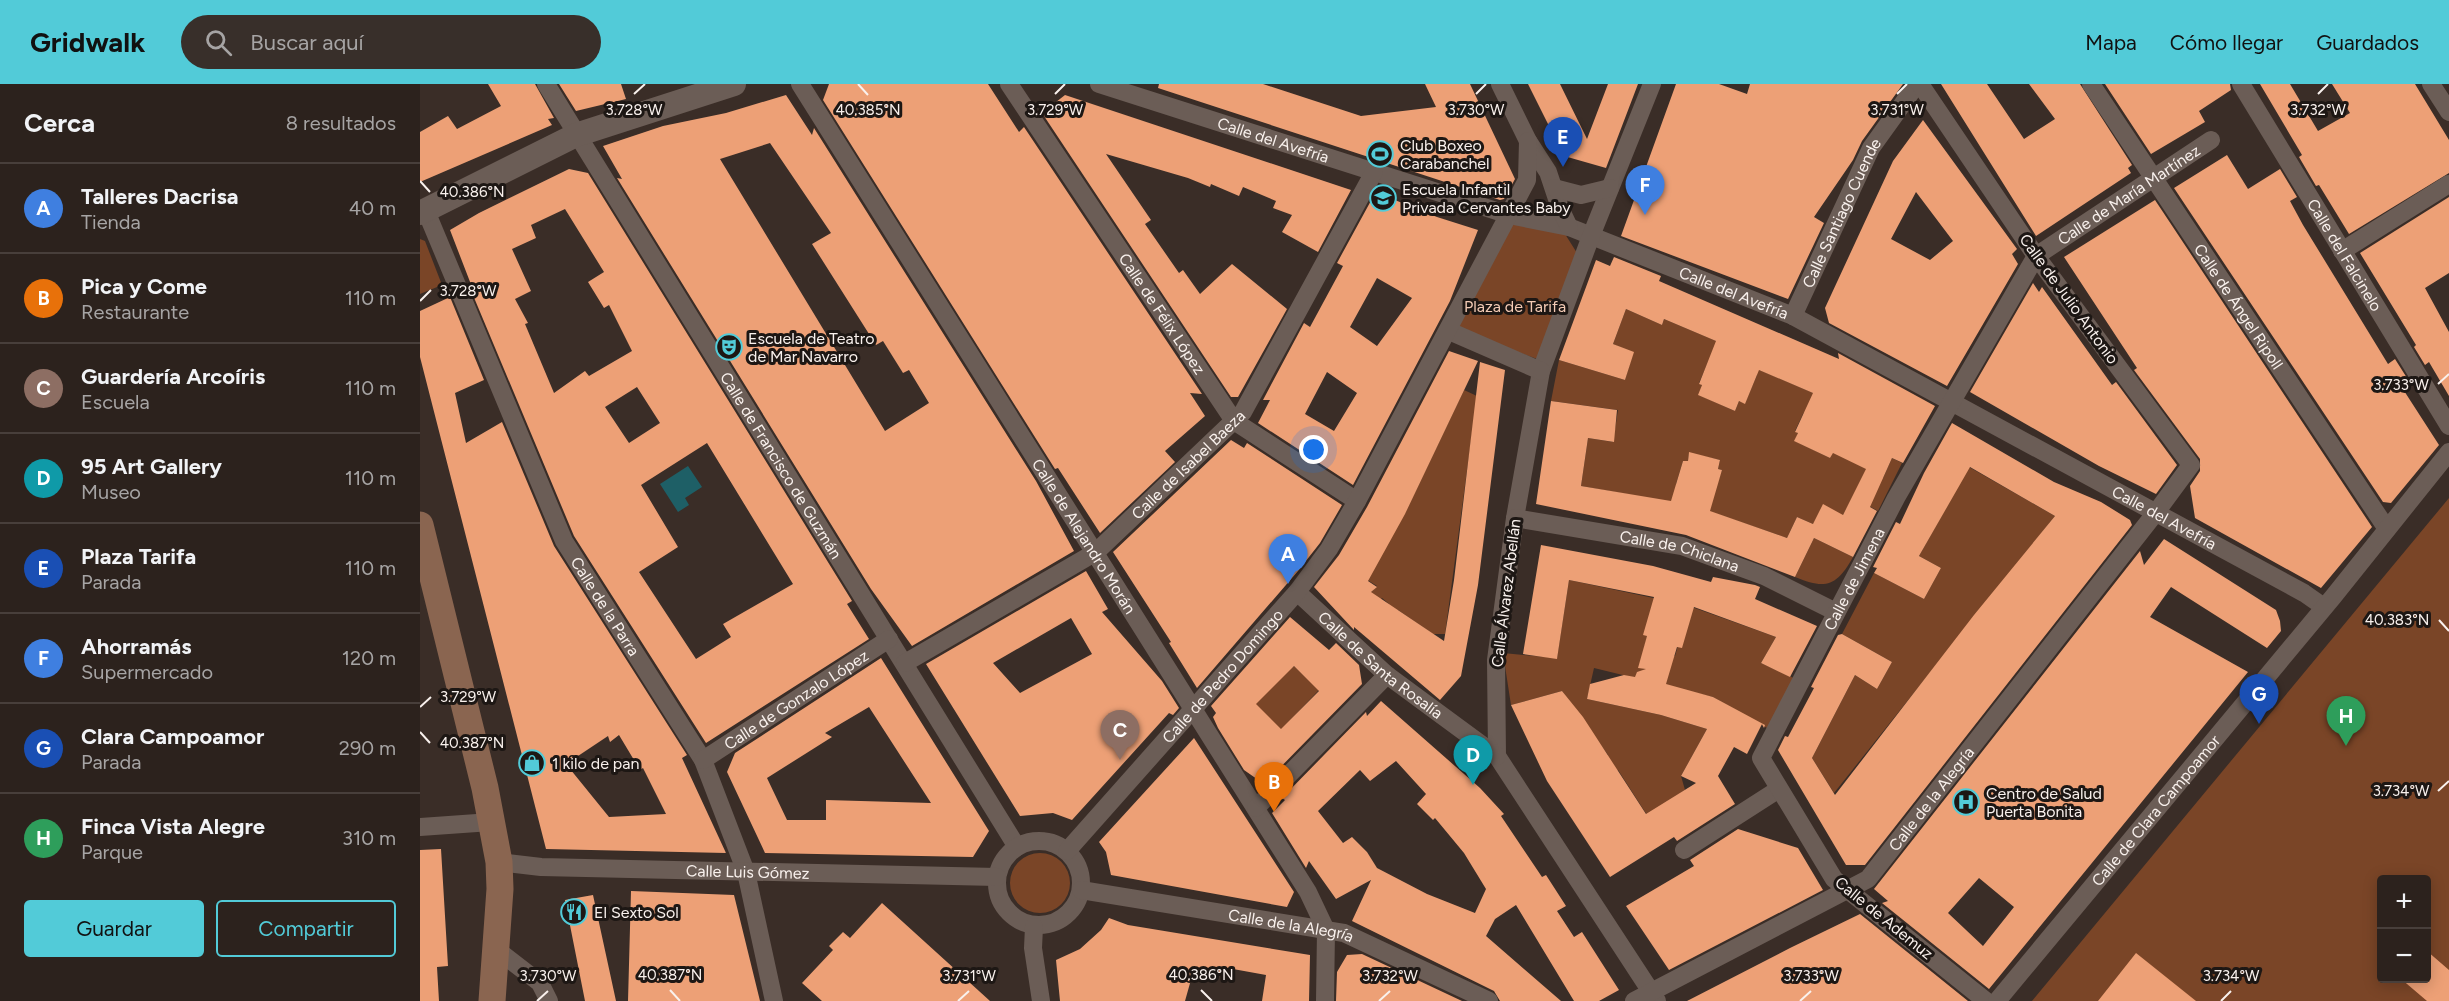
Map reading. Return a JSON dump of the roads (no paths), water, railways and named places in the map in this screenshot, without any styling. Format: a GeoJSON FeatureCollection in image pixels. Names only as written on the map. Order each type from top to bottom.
{"type":"FeatureCollection","features":[{"type":"Feature","properties":{"kind":"main road"},"geometry":{"type":"LineString","coordinates":[[420,525],[499,862],[492,1001]]}},
{"type":"Feature","properties":{"kind":"street","name":"Calle de Francisco de Guzmán"},"geometry":{"type":"LineString","coordinates":[[546,84],[1017,847]]}},
{"type":"Feature","properties":{"kind":"street"},"geometry":{"type":"LineString","coordinates":[[423,212],[576,135],[734,84]]}},
{"type":"Feature","properties":{"kind":"street","name":"Calle de Alejandro Morán"},"geometry":{"type":"LineString","coordinates":[[800,84],[1308,892],[1326,930],[1325,1001]]}},
{"type":"Feature","properties":{"kind":"street","name":"Calle de Félix López"},"geometry":{"type":"LineString","coordinates":[[1009,84],[1234,421],[1357,501]]}},
{"type":"Feature","properties":{"kind":"street","name":"Calle del Avefría"},"geometry":{"type":"LineString","coordinates":[[1099,84],[1509,215],[1569,227],[1793,316],[2157,511],[2304,593],[2324,607]]}},
{"type":"Feature","properties":{"kind":"street"},"geometry":{"type":"LineString","coordinates":[[1500,84],[1528,141],[1548,172],[1569,227]]}},
{"type":"Feature","properties":{"kind":"street","name":"Calle Álvarez Abellán"},"geometry":{"type":"LineString","coordinates":[[1497,756],[1496,660],[1515,518],[1541,371],[1591,236],[1653,84]]}},
{"type":"Feature","properties":{"kind":"street","name":"Calle de Julio Antonio"},"geometry":{"type":"LineString","coordinates":[[1918,84],[2036,256],[2191,465],[2157,511]]}},
{"type":"Feature","properties":{"kind":"street","name":"Calle Santiago Cuende"},"geometry":{"type":"LineString","coordinates":[[1793,316],[1871,147],[1918,84]]}},
{"type":"Feature","properties":{"kind":"street","name":"Calle de Ángel Ripoll"},"geometry":{"type":"LineString","coordinates":[[2091,84],[2387,529]]}},
{"type":"Feature","properties":{"kind":"street","name":"Calle del Falcinelo"},"geometry":{"type":"LineString","coordinates":[[2241,84],[2449,426]]}},
{"type":"Feature","properties":{"kind":"street"},"geometry":{"type":"LineString","coordinates":[[2432,84],[2449,112]]}},
{"type":"Feature","properties":{"kind":"street","name":"Calle de María Martínez"},"geometry":{"type":"LineString","coordinates":[[1950,400],[2036,256],[2211,140]]}},
{"type":"Feature","properties":{"kind":"street"},"geometry":{"type":"LineString","coordinates":[[1528,141],[1527,180],[1449,330],[1541,371]]}},
{"type":"Feature","properties":{"kind":"street","name":"Calle de Isabel Baeza"},"geometry":{"type":"LineString","coordinates":[[905,663],[1095,552],[1243,412],[1374,172]]}},
{"type":"Feature","properties":{"kind":"street"},"geometry":{"type":"LineString","coordinates":[[2342,251],[2449,184]]}},
{"type":"Feature","properties":{"kind":"street"},"geometry":{"type":"LineString","coordinates":[[1554,188],[1581,195],[1610,188]]}},
{"type":"Feature","properties":{"kind":"street","name":"Calle de la Parra"},"geometry":{"type":"LineString","coordinates":[[423,212],[564,541],[703,760],[746,872],[774,1001]]}},
{"type":"Feature","properties":{"kind":"street","name":"Calle de Pedro Domingo"},"geometry":{"type":"LineString","coordinates":[[1067,852],[1297,592],[1329,549],[1449,330]]}},
{"type":"Feature","properties":{"kind":"street","name":"Calle de Jimena"},"geometry":{"type":"LineString","coordinates":[[1761,758],[1836,612],[1950,400]]}},
{"type":"Feature","properties":{"kind":"street","name":"Calle de Clara Campoamor"},"geometry":{"type":"LineString","coordinates":[[1996,1001],[2324,607],[2449,452]]}},
{"type":"Feature","properties":{"kind":"street","name":"Calle de la Alegría"},"geometry":{"type":"LineString","coordinates":[[1634,1001],[1655,996],[1868,879],[2157,511]]}},
{"type":"Feature","properties":{"kind":"street","name":"Calle de Chiclana"},"geometry":{"type":"LineString","coordinates":[[1515,518],[1682,546],[1764,576],[1836,612]]}},
{"type":"Feature","properties":{"kind":"street","name":"Calle de Santa Rosalía"},"geometry":{"type":"LineString","coordinates":[[1297,592],[1387,675],[1497,756]]}},
{"type":"Feature","properties":{"kind":"street","name":"Calle de Gonzalo López"},"geometry":{"type":"LineString","coordinates":[[703,760],[889,639]]}},
{"type":"Feature","properties":{"kind":"street"},"geometry":{"type":"LineString","coordinates":[[1256,808],[1387,675]]}},
{"type":"Feature","properties":{"kind":"street"},"geometry":{"type":"LineString","coordinates":[[1497,756],[1655,996]]}},
{"type":"Feature","properties":{"kind":"street","name":"Calle de Ademuz"},"geometry":{"type":"LineString","coordinates":[[1761,758],[1834,879],[1986,1001]]}},
{"type":"Feature","properties":{"kind":"street"},"geometry":{"type":"LineString","coordinates":[[1684,850],[1779,789]]}},
{"type":"Feature","properties":{"kind":"street"},"geometry":{"type":"LineString","coordinates":[[420,827],[491,822]]}},
{"type":"Feature","properties":{"kind":"street"},"geometry":{"type":"LineString","coordinates":[[1039,841],[1050,842],[1067,852],[1078,868],[1081,890],[1075,906],[1060,920],[1034,927],[1021,922],[1004,909],[996,888],[997,877],[1004,858],[1017,847],[1039,841]]}},
{"type":"Feature","properties":{"kind":"street","name":"Calle Luis Gómez"},"geometry":{"type":"LineString","coordinates":[[499,862],[541,867],[997,877]]}},
{"type":"Feature","properties":{"kind":"street","name":"Calle de la Alegría"},"geometry":{"type":"LineString","coordinates":[[1081,890],[1344,933],[1489,1001]]}},
{"type":"Feature","properties":{"kind":"street"},"geometry":{"type":"LineString","coordinates":[[1034,927],[1033,948],[1041,1001]]}},
{"type":"Feature","properties":{"kind":"street"},"geometry":{"type":"LineString","coordinates":[[496,949],[540,983],[549,1000]]}},
{"type":"Feature","properties":{"kind":"water"},"geometry":{"type":"Polygon","coordinates":[[[688,466],[702,487],[685,498],[689,505],[678,512],[660,484],[688,466]]]}},
{"type":"Feature","properties":{"kind":"place","name":"Club Boxeo Carabanchel"},"geometry":{"type":"Point","coordinates":[1380,154]}},
{"type":"Feature","properties":{"kind":"place","name":"Plaza Tarifa"},"geometry":{"type":"Point","coordinates":[1563,167]}},
{"type":"Feature","properties":{"kind":"place","name":"Escuela Infantil Privada Cervantes Baby"},"geometry":{"type":"Point","coordinates":[1383,198]}},
{"type":"Feature","properties":{"kind":"place","name":"Ahorramás"},"geometry":{"type":"Point","coordinates":[1645,215]}},
{"type":"Feature","properties":{"kind":"place","name":"Escuela de Teatro de Mar Navarro"},"geometry":{"type":"Point","coordinates":[729,347]}},
{"type":"Feature","properties":{"kind":"place","name":"Talleres Dacrisa"},"geometry":{"type":"Point","coordinates":[1288,584]}},
{"type":"Feature","properties":{"kind":"place","name":"Clara Campoamor"},"geometry":{"type":"Point","coordinates":[2259,724]}},
{"type":"Feature","properties":{"kind":"place","name":"Finca Vista Alegre"},"geometry":{"type":"Point","coordinates":[2346,746]}},
{"type":"Feature","properties":{"kind":"place","name":"Guardería Arcoíris"},"geometry":{"type":"Point","coordinates":[1120,760]}},
{"type":"Feature","properties":{"kind":"place","name":"1 kilo de pan"},"geometry":{"type":"Point","coordinates":[532,763]}},
{"type":"Feature","properties":{"kind":"place","name":"95 Art Gallery"},"geometry":{"type":"Point","coordinates":[1473,785]}},
{"type":"Feature","properties":{"kind":"place","name":"Centro de Salud Puerta Bonita"},"geometry":{"type":"Point","coordinates":[1966,802]}},
{"type":"Feature","properties":{"kind":"place","name":"Pica y Come"},"geometry":{"type":"Point","coordinates":[1274,812]}},
{"type":"Feature","properties":{"kind":"place","name":"El Sexto Sol"},"geometry":{"type":"Point","coordinates":[574,912]}},
{"type":"Feature","properties":{"kind":"park label","name":"Plaza de Tarifa"},"geometry":{"type":"Point","coordinates":[1515,306]}}]}
